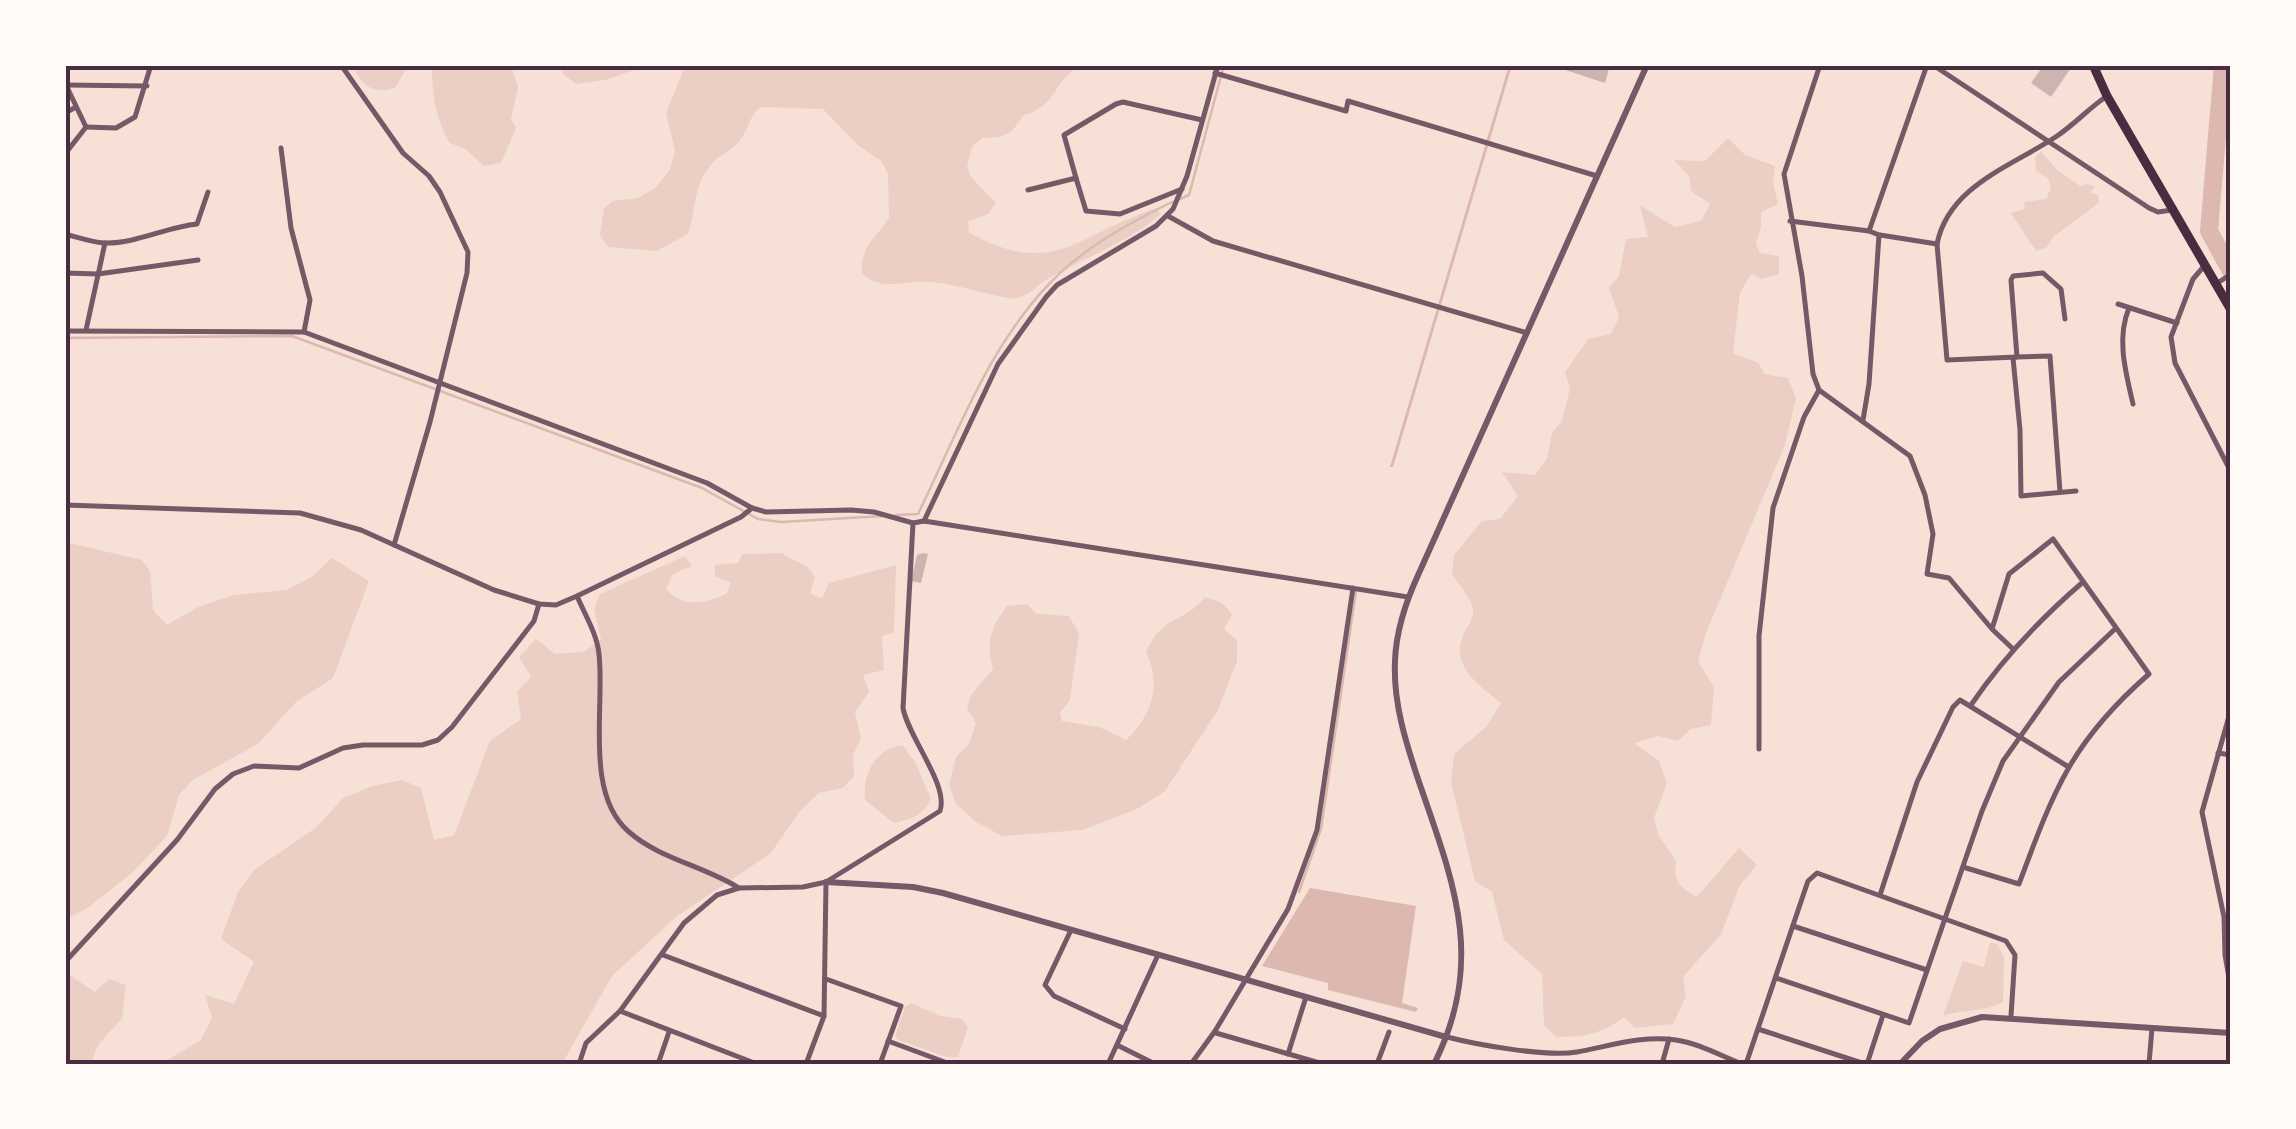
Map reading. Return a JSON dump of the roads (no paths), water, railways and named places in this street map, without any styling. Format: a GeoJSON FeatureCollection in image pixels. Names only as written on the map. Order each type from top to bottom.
{"type":"FeatureCollection","features":[{"type":"Feature","properties":{"kind":"main road"},"geometry":{"type":"LineString","coordinates":[[2093,65],[2106,96],[2231,310]]}},
{"type":"Feature","properties":{"kind":"street"},"geometry":{"type":"LineString","coordinates":[[65,154],[86,127],[126,124],[139,112],[152,65]]}},
{"type":"Feature","properties":{"kind":"street"},"geometry":{"type":"LineString","coordinates":[[341,65],[396,143],[440,192],[468,252],[467,273],[394,544]]}},
{"type":"Feature","properties":{"kind":"street"},"geometry":{"type":"LineString","coordinates":[[1434,1064],[1457,1000],[1462,932],[1456,894],[1398,711],[1394,661],[1398,630],[1408,597],[1647,65]]}},
{"type":"Feature","properties":{"kind":"street"},"geometry":{"type":"LineString","coordinates":[[1820,65],[1786,164],[1784,184],[1802,276],[1812,374],[1819,390],[1910,456],[1925,495],[1933,534],[1927,574],[1949,578],[2013,649]]}},
{"type":"Feature","properties":{"kind":"street"},"geometry":{"type":"LineString","coordinates":[[1869,231],[1930,65],[2149,208],[2158,212],[2172,210]]}},
{"type":"Feature","properties":{"kind":"street"},"geometry":{"type":"LineString","coordinates":[[924,521],[998,364],[1046,296],[1057,285],[1168,216],[1181,192],[1216,70],[1346,111],[1348,101],[1597,176]]}},
{"type":"Feature","properties":{"kind":"street"},"geometry":{"type":"LineString","coordinates":[[86,127],[65,84],[147,86]]}},
{"type":"Feature","properties":{"kind":"street"},"geometry":{"type":"LineString","coordinates":[[2060,492],[2050,356],[1947,360],[1937,244],[1940,228],[1960,200],[1999,168],[2048,141],[2106,96]]}},
{"type":"Feature","properties":{"kind":"street"},"geometry":{"type":"LineString","coordinates":[[1181,192],[1111,215],[1086,210],[1064,135],[1122,102],[1202,120]]}},
{"type":"Feature","properties":{"kind":"street"},"geometry":{"type":"LineString","coordinates":[[65,113],[76,107]]}},
{"type":"Feature","properties":{"kind":"street"},"geometry":{"type":"LineString","coordinates":[[281,148],[291,228],[310,300],[304,332]]}},
{"type":"Feature","properties":{"kind":"street"},"geometry":{"type":"LineString","coordinates":[[1028,190],[1076,178]]}},
{"type":"Feature","properties":{"kind":"street"},"geometry":{"type":"LineString","coordinates":[[65,234],[105,243],[155,234],[171,226],[196,224],[208,192]]}},
{"type":"Feature","properties":{"kind":"street"},"geometry":{"type":"LineString","coordinates":[[1168,216],[1213,241],[1527,333]]}},
{"type":"Feature","properties":{"kind":"street"},"geometry":{"type":"LineString","coordinates":[[1790,220],[1937,244]]}},
{"type":"Feature","properties":{"kind":"street"},"geometry":{"type":"LineString","coordinates":[[1863,420],[1870,384],[1879,235]]}},
{"type":"Feature","properties":{"kind":"street"},"geometry":{"type":"LineString","coordinates":[[86,330],[105,243]]}},
{"type":"Feature","properties":{"kind":"street"},"geometry":{"type":"LineString","coordinates":[[65,273],[98,274],[198,260]]}},
{"type":"Feature","properties":{"kind":"street"},"geometry":{"type":"LineString","coordinates":[[2205,265],[2193,278],[2170,346],[2231,472]]}},
{"type":"Feature","properties":{"kind":"street"},"geometry":{"type":"LineString","coordinates":[[2065,319],[2061,289],[2043,273],[2013,276],[2021,496],[2076,491]]}},
{"type":"Feature","properties":{"kind":"street"},"geometry":{"type":"LineString","coordinates":[[2216,284],[2230,275]]}},
{"type":"Feature","properties":{"kind":"street"},"geometry":{"type":"LineString","coordinates":[[2118,304],[2177,323]]}},
{"type":"Feature","properties":{"kind":"street"},"geometry":{"type":"LineString","coordinates":[[2129,308],[2124,319],[2124,362],[2134,404]]}},
{"type":"Feature","properties":{"kind":"street"},"geometry":{"type":"LineString","coordinates":[[65,331],[304,332],[707,483],[752,508],[784,514],[874,512],[913,523],[924,521],[1408,597]]}},
{"type":"Feature","properties":{"kind":"street"},"geometry":{"type":"LineString","coordinates":[[1759,749],[1759,636],[1773,508],[1804,417],[1819,390]]}},
{"type":"Feature","properties":{"kind":"street"},"geometry":{"type":"LineString","coordinates":[[65,505],[300,514],[332,520],[494,590],[540,604],[556,604],[577,596],[752,508]]}},
{"type":"Feature","properties":{"kind":"street"},"geometry":{"type":"LineString","coordinates":[[826,882],[940,811],[943,802],[908,728],[903,708],[913,523]]}},
{"type":"Feature","properties":{"kind":"street"},"geometry":{"type":"LineString","coordinates":[[1963,867],[2019,884],[2067,766],[2104,716],[2149,674],[2053,539],[2009,574],[1992,629]]}},
{"type":"Feature","properties":{"kind":"street"},"geometry":{"type":"LineString","coordinates":[[1972,705],[2013,649],[2083,582]]}},
{"type":"Feature","properties":{"kind":"street"},"geometry":{"type":"LineString","coordinates":[[1191,1064],[1288,909],[1317,830],[1355,589]]}},
{"type":"Feature","properties":{"kind":"street"},"geometry":{"type":"LineString","coordinates":[[577,596],[599,649],[601,768],[604,793],[613,813],[642,842],[739,888]]}},
{"type":"Feature","properties":{"kind":"street"},"geometry":{"type":"LineString","coordinates":[[65,962],[177,840],[215,788],[233,774],[254,766],[299,768],[343,748],[422,745],[438,740],[534,621],[540,604]]}},
{"type":"Feature","properties":{"kind":"street"},"geometry":{"type":"LineString","coordinates":[[1776,978],[1909,1023],[1993,784],[2019,735],[2059,682],[2116,628]]}},
{"type":"Feature","properties":{"kind":"street"},"geometry":{"type":"LineString","coordinates":[[1880,896],[1930,751],[1960,700],[2067,766]]}},
{"type":"Feature","properties":{"kind":"street"},"geometry":{"type":"LineString","coordinates":[[2231,709],[2202,812],[2224,917],[2231,989]]}},
{"type":"Feature","properties":{"kind":"street"},"geometry":{"type":"LineString","coordinates":[[2218,752],[2231,755]]}},
{"type":"Feature","properties":{"kind":"street"},"geometry":{"type":"LineString","coordinates":[[579,1064],[586,1043],[620,1011],[672,938],[717,894],[739,888],[803,887],[826,882],[943,892],[1475,1044],[1565,1052],[1628,1041],[1670,1040],[1744,1064],[1813,874],[1996,935],[2012,949],[2016,966],[2011,1016]]}},
{"type":"Feature","properties":{"kind":"street"},"geometry":{"type":"LineString","coordinates":[[806,1064],[824,1016],[826,882]]}},
{"type":"Feature","properties":{"kind":"street"},"geometry":{"type":"LineString","coordinates":[[1793,926],[1927,970]]}},
{"type":"Feature","properties":{"kind":"street"},"geometry":{"type":"LineString","coordinates":[[1071,930],[1045,985],[1054,996],[1124,1028]]}},
{"type":"Feature","properties":{"kind":"street"},"geometry":{"type":"LineString","coordinates":[[663,955],[824,1016]]}},
{"type":"Feature","properties":{"kind":"street"},"geometry":{"type":"LineString","coordinates":[[1108,1064],[1158,955]]}},
{"type":"Feature","properties":{"kind":"street"},"geometry":{"type":"LineString","coordinates":[[826,979],[902,1006],[880,1064]]}},
{"type":"Feature","properties":{"kind":"street"},"geometry":{"type":"LineString","coordinates":[[1288,1054],[1306,997]]}},
{"type":"Feature","properties":{"kind":"street"},"geometry":{"type":"LineString","coordinates":[[620,1011],[737,1061],[756,1064]]}},
{"type":"Feature","properties":{"kind":"street"},"geometry":{"type":"LineString","coordinates":[[1758,1028],[1866,1064],[1883,1014]]}},
{"type":"Feature","properties":{"kind":"street"},"geometry":{"type":"LineString","coordinates":[[1900,1064],[1940,1029],[1982,1017],[2231,1033]]}},
{"type":"Feature","properties":{"kind":"street"},"geometry":{"type":"LineString","coordinates":[[2149,1064],[2152,1028]]}},
{"type":"Feature","properties":{"kind":"street"},"geometry":{"type":"LineString","coordinates":[[658,1064],[669,1032]]}},
{"type":"Feature","properties":{"kind":"street"},"geometry":{"type":"LineString","coordinates":[[1214,1032],[1323,1064]]}},
{"type":"Feature","properties":{"kind":"street"},"geometry":{"type":"LineString","coordinates":[[1377,1064],[1389,1032]]}},
{"type":"Feature","properties":{"kind":"street"},"geometry":{"type":"LineString","coordinates":[[1662,1064],[1670,1040]]}},
{"type":"Feature","properties":{"kind":"street"},"geometry":{"type":"LineString","coordinates":[[888,1041],[950,1064]]}},
{"type":"Feature","properties":{"kind":"street"},"geometry":{"type":"LineString","coordinates":[[1117,1045],[1155,1064]]}},
{"type":"Feature","properties":{"kind":"waterway"},"geometry":{"type":"LineString","coordinates":[[1180,199],[1189,195],[1224,65]]}},
{"type":"Feature","properties":{"kind":"waterway"},"geometry":{"type":"LineString","coordinates":[[2223,65],[2209,231],[2231,271]]}},
{"type":"Feature","properties":{"kind":"waterway"},"geometry":{"type":"LineString","coordinates":[[896,515],[918,514],[992,363],[1009,334],[1051,282],[1093,247],[1172,202]]}},
{"type":"Feature","properties":{"kind":"waterway"},"geometry":{"type":"LineString","coordinates":[[65,338],[292,336],[702,488],[758,519],[781,522],[883,516]]}},
{"type":"Feature","properties":{"kind":"waterway"},"geometry":{"type":"LineString","coordinates":[[1299,892],[1321,829],[1356,591]]}}]}
